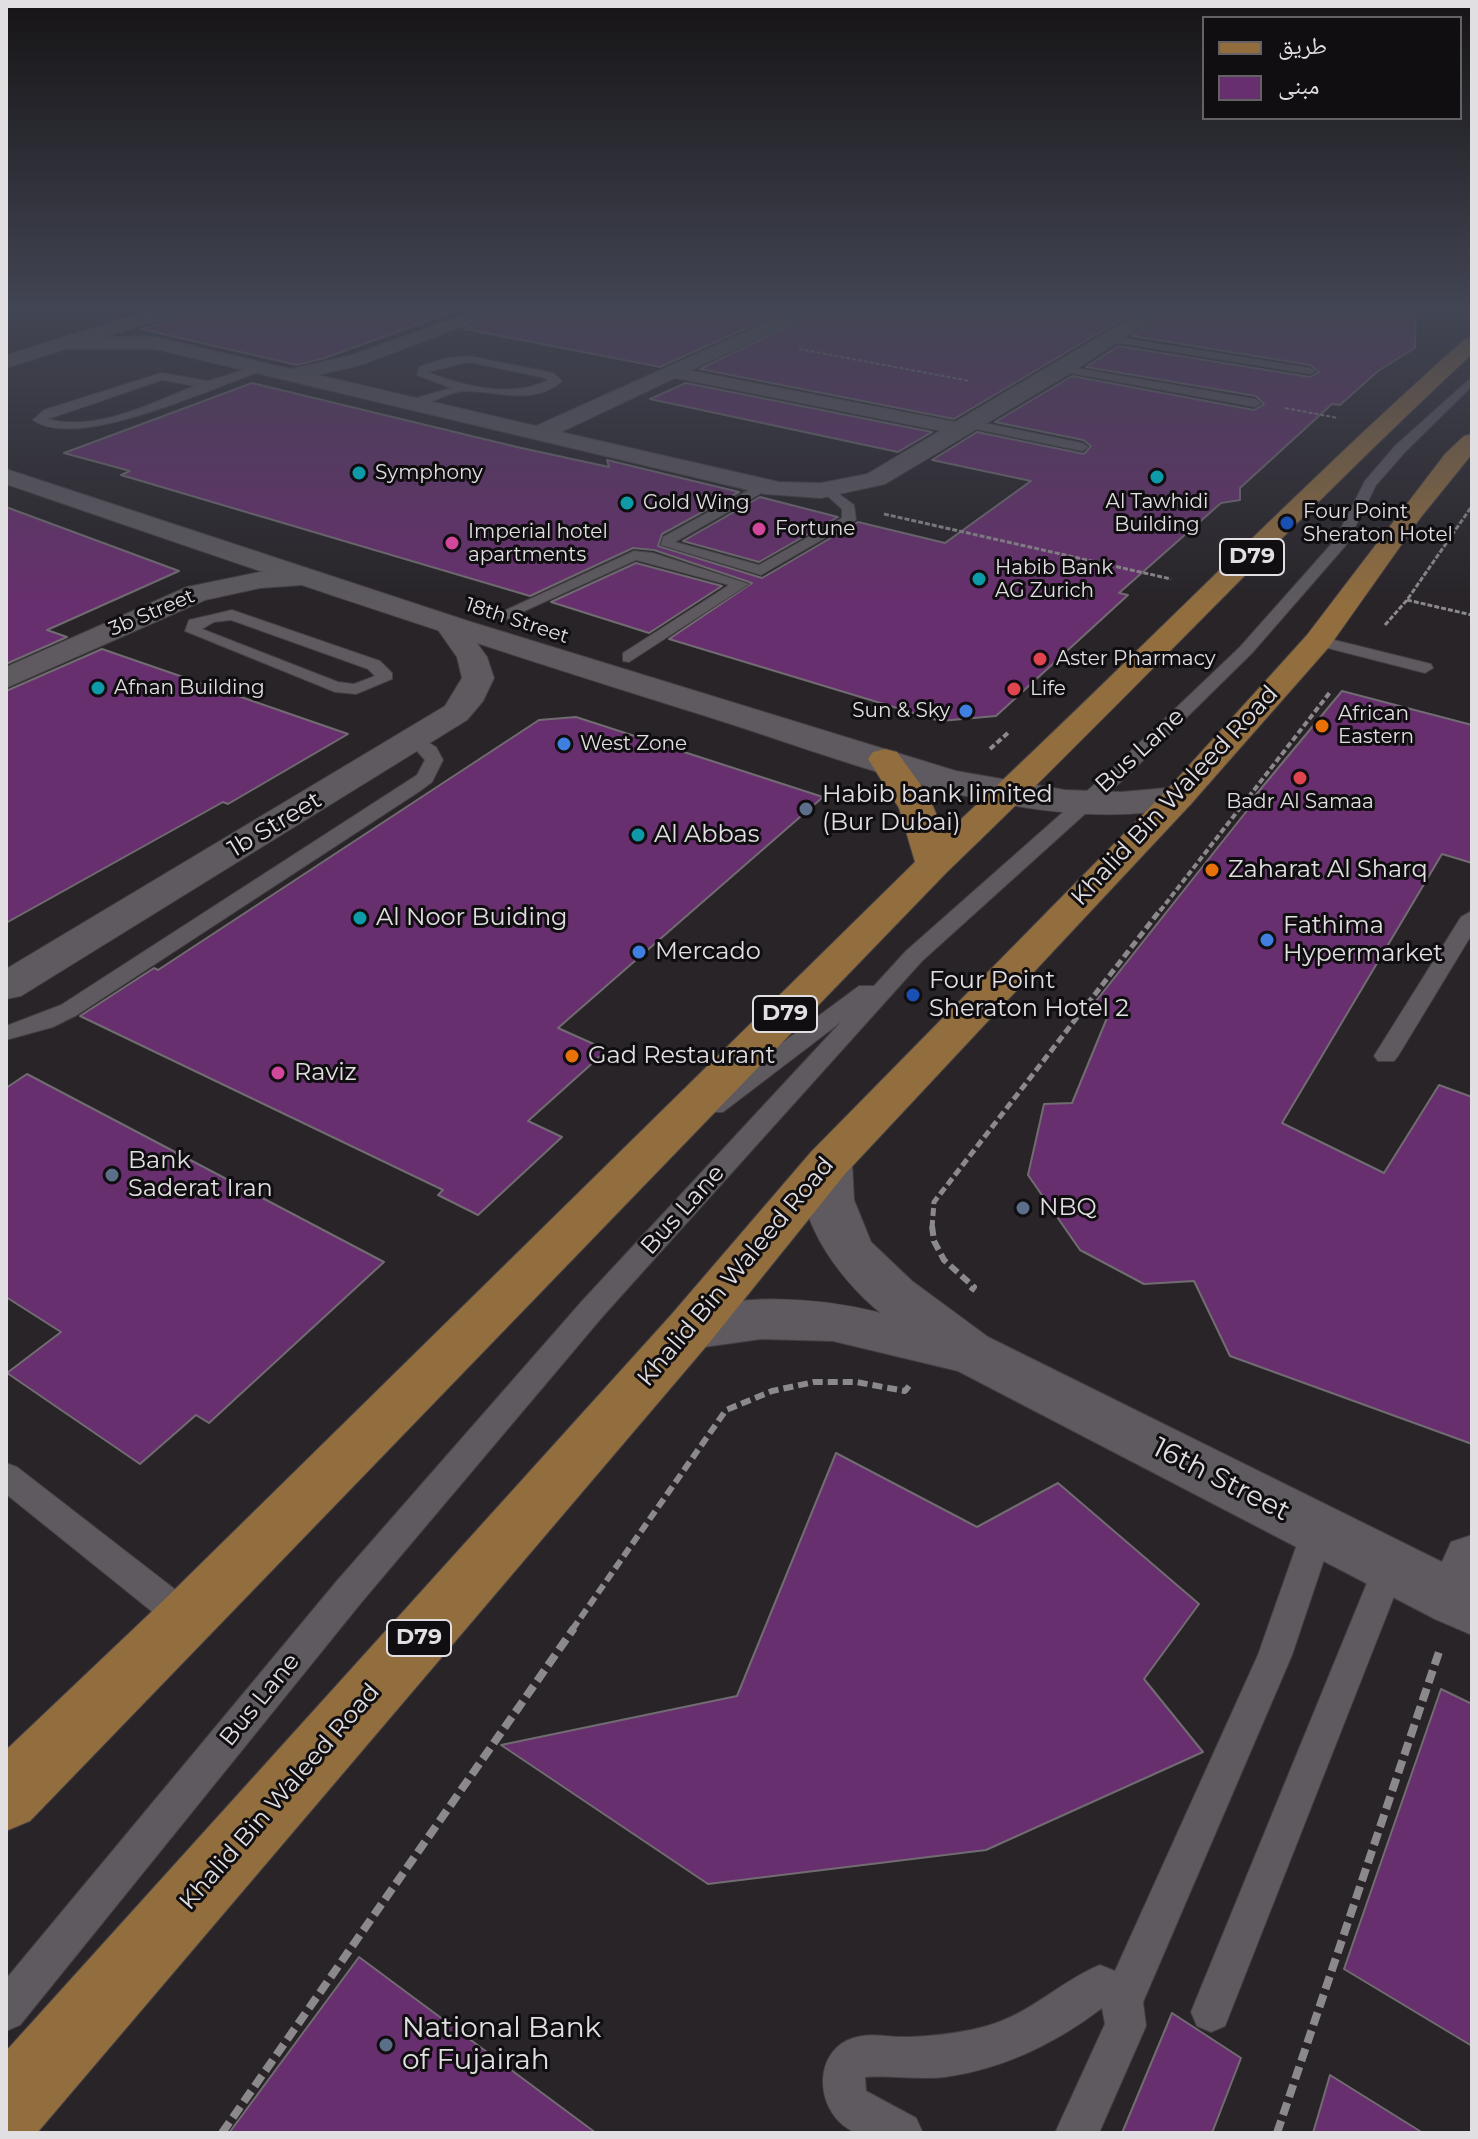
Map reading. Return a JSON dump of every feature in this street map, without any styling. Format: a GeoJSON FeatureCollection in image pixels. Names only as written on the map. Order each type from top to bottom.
{"type":"FeatureCollection","features":[{"type":"Feature","properties":{"kind":"main road","name":"D79"},"geometry":{"type":"LineString","coordinates":[[6,1797],[187,1619],[934,864],[1017,776],[1219,590],[1401,408]]}},
{"type":"Feature","properties":{"kind":"main road","name":"Khalid Bin Waleed Road"},"geometry":{"type":"LineString","coordinates":[[6,2109],[690,1329],[828,1163],[1178,798],[1318,641],[1420,501],[1472,441]]}},
{"type":"Feature","properties":{"kind":"main road"},"geometry":{"type":"LineString","coordinates":[[885,759],[906,786],[924,820],[934,864]]}},
{"type":"Feature","properties":{"kind":"street"},"geometry":{"type":"LineString","coordinates":[[424,408],[765,487],[828,490],[876,479],[998,408]]}},
{"type":"Feature","properties":{"kind":"street"},"geometry":{"type":"LineString","coordinates":[[537,434],[594,408]]}},
{"type":"Feature","properties":{"kind":"street"},"geometry":{"type":"LineString","coordinates":[[863,408],[966,427]]}},
{"type":"Feature","properties":{"kind":"street","name":"18th Street"},"geometry":{"type":"LineString","coordinates":[[6,453],[629,657],[786,701]]}},
{"type":"Feature","properties":{"kind":"street","name":"18th Street"},"geometry":{"type":"LineString","coordinates":[[6,476],[451,627],[885,759],[1017,776]]}},
{"type":"Feature","properties":{"kind":"street","name":"3b Street"},"geometry":{"type":"LineString","coordinates":[[6,679],[197,593],[238,583],[306,578]]}},
{"type":"Feature","properties":{"kind":"street","name":"1b Street"},"geometry":{"type":"LineString","coordinates":[[6,987],[456,713],[467,701],[478,678],[472,657],[451,627]]}},
{"type":"Feature","properties":{"kind":"street"},"geometry":{"type":"LineString","coordinates":[[1017,776],[1090,802],[1117,826],[1128,849]]}},
{"type":"Feature","properties":{"kind":"street"},"geometry":{"type":"LineString","coordinates":[[1090,802],[1178,798]]}},
{"type":"Feature","properties":{"kind":"street","name":"16th Street"},"geometry":{"type":"LineString","coordinates":[[828,1163],[827,1189],[833,1216],[863,1269],[950,1344],[1390,1566],[1467,1590]]}},
{"type":"Feature","properties":{"kind":"street","name":"16th Street"},"geometry":{"type":"LineString","coordinates":[[690,1329],[761,1319],[821,1320],[950,1344]]}},
{"type":"Feature","properties":{"kind":"lane"},"geometry":{"type":"LineString","coordinates":[[64,408],[39,420],[64,428],[87,426],[141,408]]}},
{"type":"Feature","properties":{"kind":"lane","name":"Bus Lane"},"geometry":{"type":"LineString","coordinates":[[6,2011],[348,1593],[593,1308],[914,956],[1090,802],[1246,650],[1341,542],[1370,484],[1400,449],[1443,408]]}},
{"type":"Feature","properties":{"kind":"lane"},"geometry":{"type":"LineString","coordinates":[[966,427],[1082,447]]}},
{"type":"Feature","properties":{"kind":"lane"},"geometry":{"type":"LineString","coordinates":[[765,487],[668,540],[668,545],[747,569],[767,569],[849,520],[849,508],[828,490]]}},
{"type":"Feature","properties":{"kind":"lane"},"geometry":{"type":"LineString","coordinates":[[501,616],[634,555],[648,556],[741,584],[629,657]]}},
{"type":"Feature","properties":{"kind":"lane"},"geometry":{"type":"LineString","coordinates":[[158,609],[195,623],[211,617],[239,617],[374,665],[384,673],[383,679],[356,689],[335,687],[197,634],[193,631],[195,623]]}},
{"type":"Feature","properties":{"kind":"lane"},"geometry":{"type":"LineString","coordinates":[[1318,641],[1425,668]]}},
{"type":"Feature","properties":{"kind":"lane"},"geometry":{"type":"LineString","coordinates":[[6,1033],[45,1022],[69,1010],[413,787],[425,778],[434,760],[430,751],[416,740]]}},
{"type":"Feature","properties":{"kind":"lane"},"geometry":{"type":"LineString","coordinates":[[1386,1056],[1472,917]]}},
{"type":"Feature","properties":{"kind":"lane"},"geometry":{"type":"LineString","coordinates":[[636,1165],[914,956]]}},
{"type":"Feature","properties":{"kind":"lane"},"geometry":{"type":"LineString","coordinates":[[6,1476],[187,1619]]}},
{"type":"Feature","properties":{"kind":"lane"},"geometry":{"type":"LineString","coordinates":[[1123,2000],[1270,1667],[1318,1530]]}},
{"type":"Feature","properties":{"kind":"lane"},"geometry":{"type":"LineString","coordinates":[[1211,2012],[1390,1566]]}},
{"type":"Feature","properties":{"kind":"lane"},"geometry":{"type":"LineString","coordinates":[[901,2133],[851,2106],[844,2092],[843,2076],[850,2062],[862,2055],[904,2058],[945,2056],[986,2047],[1024,2034],[1059,2015],[1100,1985],[1113,1989],[1123,2000],[1127,2013],[1125,2026],[1077,2133]]}},
{"type":"Feature","properties":{"kind":"path"},"geometry":{"type":"LineString","coordinates":[[1283,408],[1382,425]]}},
{"type":"Feature","properties":{"kind":"path"},"geometry":{"type":"LineString","coordinates":[[222,2133],[726,1410],[766,1390],[812,1380],[859,1380],[905,1391],[950,1344],[974,1287],[950,1269],[935,1247],[929,1224],[934,1202],[1361,652],[1407,600],[1472,506]]}},
{"type":"Feature","properties":{"kind":"path"},"geometry":{"type":"LineString","coordinates":[[877,512],[1219,590]]}},
{"type":"Feature","properties":{"kind":"path"},"geometry":{"type":"LineString","coordinates":[[1407,600],[1472,615]]}},
{"type":"Feature","properties":{"kind":"path"},"geometry":{"type":"LineString","coordinates":[[1277,2133],[1467,1590]]}},
{"type":"Feature","properties":{"kind":"building"},"geometry":{"type":"Polygon","coordinates":[[[185,408],[355,408],[517,447],[609,467],[607,460],[739,492],[662,534],[658,546],[762,578],[858,522],[945,543],[1031,481],[932,460],[977,432],[1084,454],[1091,446],[1083,440],[995,422],[1019,408],[1328,408],[1240,488],[1240,500],[1221,503],[1119,593],[1128,595],[996,716],[940,721],[669,639],[752,583],[654,550],[633,548],[530,596],[121,475],[130,471],[64,453],[185,408]]]}},
{"type":"Feature","properties":{"kind":"building"},"geometry":{"type":"Polygon","coordinates":[[[691,408],[811,408],[932,432],[898,452],[691,408]]]}},
{"type":"Feature","properties":{"kind":"building"},"geometry":{"type":"Polygon","coordinates":[[[897,408],[973,408],[954,419],[897,408]]]}},
{"type":"Feature","properties":{"kind":"building","name":"Fortune"},"geometry":{"type":"Polygon","coordinates":[[[760,497],[838,517],[759,562],[683,541],[760,497]]]}},
{"type":"Feature","properties":{"kind":"building"},"geometry":{"type":"Polygon","coordinates":[[[6,507],[179,571],[47,630],[67,637],[6,664],[6,507]]]}},
{"type":"Feature","properties":{"kind":"building"},"geometry":{"type":"Polygon","coordinates":[[[636,563],[722,586],[649,633],[551,602],[636,563]]]}},
{"type":"Feature","properties":{"kind":"building"},"geometry":{"type":"Polygon","coordinates":[[[102,649],[348,734],[228,804],[223,802],[6,923],[6,691],[102,649]]]}},
{"type":"Feature","properties":{"kind":"building"},"geometry":{"type":"Polygon","coordinates":[[[1342,691],[1472,725],[1472,863],[1442,854],[1282,1123],[1384,1173],[1439,1085],[1472,1097],[1472,1444],[1230,1356],[1194,1281],[1144,1284],[1080,1250],[1028,1175],[1044,1104],[1072,1103],[1109,1013],[1092,1006],[1257,798],[1254,797],[1342,691]]]}},
{"type":"Feature","properties":{"kind":"building"},"geometry":{"type":"Polygon","coordinates":[[[576,717],[823,797],[558,1028],[607,1050],[528,1121],[562,1137],[478,1215],[438,1195],[443,1190],[80,1016],[154,968],[158,970],[539,720],[576,717]]]}},
{"type":"Feature","properties":{"kind":"building","name":"Bank Saderat Iran"},"geometry":{"type":"Polygon","coordinates":[[[27,1074],[384,1262],[209,1423],[196,1415],[140,1464],[7,1373],[61,1332],[6,1297],[6,1088],[27,1074]]]}},
{"type":"Feature","properties":{"kind":"building"},"geometry":{"type":"Polygon","coordinates":[[[836,1453],[977,1527],[1058,1483],[1199,1604],[1144,1679],[1203,1752],[986,1850],[708,1884],[501,1745],[737,1696],[836,1453]]]}},
{"type":"Feature","properties":{"kind":"building"},"geometry":{"type":"Polygon","coordinates":[[[1441,1689],[1472,1704],[1472,2046],[1344,1969],[1441,1689]]]}},
{"type":"Feature","properties":{"kind":"building","name":"National Bank of Fujairah"},"geometry":{"type":"Polygon","coordinates":[[[359,1957],[596,2133],[229,2133],[359,1957]]]}},
{"type":"Feature","properties":{"kind":"building"},"geometry":{"type":"Polygon","coordinates":[[[1172,2013],[1241,2058],[1212,2133],[1122,2133],[1172,2013]]]}},
{"type":"Feature","properties":{"kind":"building"},"geometry":{"type":"Polygon","coordinates":[[[1330,2075],[1423,2133],[1313,2133],[1330,2075]]]}},
{"type":"Feature","properties":{"kind":"place","name":"Symphony"},"geometry":{"type":"Point","coordinates":[359,473]}},
{"type":"Feature","properties":{"kind":"place","name":"Al Tawhidi Building"},"geometry":{"type":"Point","coordinates":[1157,477]}},
{"type":"Feature","properties":{"kind":"place","name":"Gold Wing"},"geometry":{"type":"Point","coordinates":[627,503]}},
{"type":"Feature","properties":{"kind":"place","name":"Four Point Sheraton Hotel"},"geometry":{"type":"Point","coordinates":[1287,523]}},
{"type":"Feature","properties":{"kind":"place","name":"Fortune"},"geometry":{"type":"Point","coordinates":[759,529]}},
{"type":"Feature","properties":{"kind":"place","name":"Imperial hotel apartments"},"geometry":{"type":"Point","coordinates":[452,543]}},
{"type":"Feature","properties":{"kind":"place","name":"Habib Bank AG Zurich"},"geometry":{"type":"Point","coordinates":[979,579]}},
{"type":"Feature","properties":{"kind":"place","name":"Aster Pharmacy"},"geometry":{"type":"Point","coordinates":[1040,659]}},
{"type":"Feature","properties":{"kind":"place","name":"Afnan Building"},"geometry":{"type":"Point","coordinates":[98,688]}},
{"type":"Feature","properties":{"kind":"place","name":"Life"},"geometry":{"type":"Point","coordinates":[1014,689]}},
{"type":"Feature","properties":{"kind":"place","name":"Sun & Sky"},"geometry":{"type":"Point","coordinates":[966,711]}},
{"type":"Feature","properties":{"kind":"place","name":"African Eastern"},"geometry":{"type":"Point","coordinates":[1322,726]}},
{"type":"Feature","properties":{"kind":"place","name":"West Zone"},"geometry":{"type":"Point","coordinates":[564,744]}},
{"type":"Feature","properties":{"kind":"place","name":"Badr Al Samaa"},"geometry":{"type":"Point","coordinates":[1300,778]}},
{"type":"Feature","properties":{"kind":"place","name":"Habib bank limited (Bur Dubai)"},"geometry":{"type":"Point","coordinates":[806,809]}},
{"type":"Feature","properties":{"kind":"place","name":"Al Abbas"},"geometry":{"type":"Point","coordinates":[638,835]}},
{"type":"Feature","properties":{"kind":"place","name":"Zaharat Al Sharq"},"geometry":{"type":"Point","coordinates":[1212,870]}},
{"type":"Feature","properties":{"kind":"place","name":"Al Noor Buiding"},"geometry":{"type":"Point","coordinates":[360,918]}},
{"type":"Feature","properties":{"kind":"place","name":"Fathima Hypermarket"},"geometry":{"type":"Point","coordinates":[1267,940]}},
{"type":"Feature","properties":{"kind":"place","name":"Mercado"},"geometry":{"type":"Point","coordinates":[639,952]}},
{"type":"Feature","properties":{"kind":"place","name":"Four Point Sheraton Hotel 2"},"geometry":{"type":"Point","coordinates":[913,995]}},
{"type":"Feature","properties":{"kind":"place","name":"Gad Restaurant"},"geometry":{"type":"Point","coordinates":[572,1056]}},
{"type":"Feature","properties":{"kind":"place","name":"Raviz"},"geometry":{"type":"Point","coordinates":[278,1073]}},
{"type":"Feature","properties":{"kind":"place","name":"Bank Saderat Iran"},"geometry":{"type":"Point","coordinates":[112,1175]}},
{"type":"Feature","properties":{"kind":"place","name":"NBQ"},"geometry":{"type":"Point","coordinates":[1023,1208]}},
{"type":"Feature","properties":{"kind":"place","name":"National Bank of Fujairah"},"geometry":{"type":"Point","coordinates":[386,2045]}}]}
